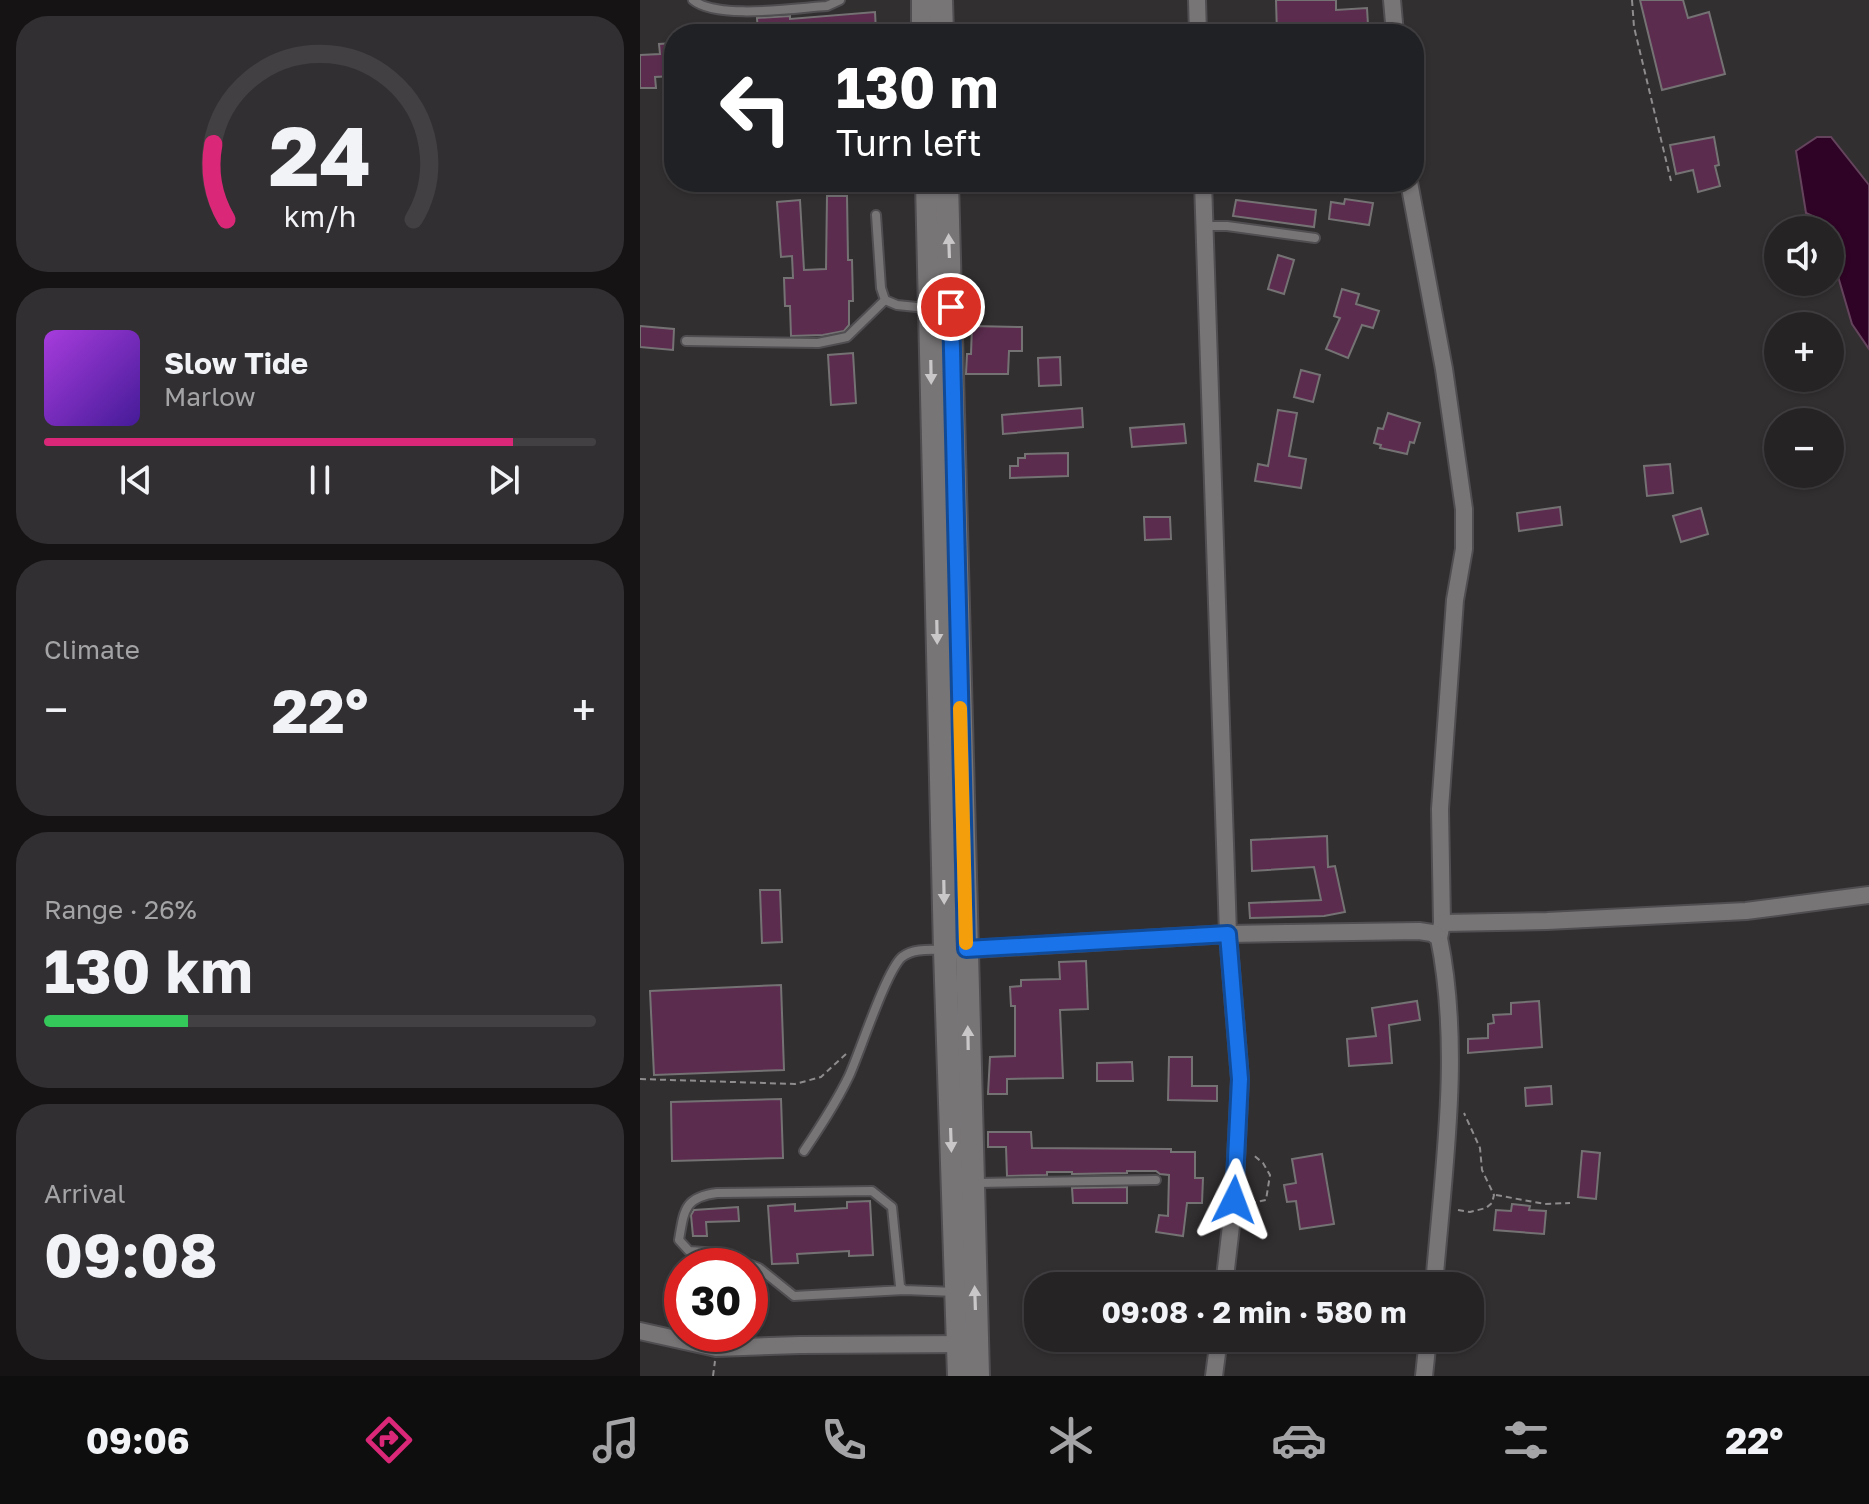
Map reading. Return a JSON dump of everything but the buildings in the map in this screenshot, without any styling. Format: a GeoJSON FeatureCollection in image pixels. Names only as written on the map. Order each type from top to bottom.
{"type":"FeatureCollection","features":[{"type":"Feature","properties":{"kind":"street"},"geometry":{"type":"LineString","coordinates":[[923,0],[923,24]]}},
{"type":"Feature","properties":{"kind":"street"},"geometry":{"type":"LineString","coordinates":[[941,0],[942,24]]}},
{"type":"Feature","properties":{"kind":"street"},"geometry":{"type":"LineString","coordinates":[[1197,0],[1198,24]]}},
{"type":"Feature","properties":{"kind":"street"},"geometry":{"type":"LineString","coordinates":[[1392,0],[1394,24]]}},
{"type":"Feature","properties":{"kind":"street"},"geometry":{"type":"LineString","coordinates":[[928,192],[940,308],[956,950],[956,1292],[967,1344],[978,1376]]}},
{"type":"Feature","properties":{"kind":"street"},"geometry":{"type":"LineString","coordinates":[[940,308],[946,192]]}},
{"type":"Feature","properties":{"kind":"street"},"geometry":{"type":"LineString","coordinates":[[1203,192],[1228,934],[1240,1079],[1234,1200],[1226,1272]]}},
{"type":"Feature","properties":{"kind":"street"},"geometry":{"type":"LineString","coordinates":[[1411,192],[1444,369],[1464,509],[1464,549],[1455,600],[1440,809],[1440,930],[1447,995],[1449,1083],[1435,1272]]}},
{"type":"Feature","properties":{"kind":"street"},"geometry":{"type":"LineString","coordinates":[[956,950],[1228,934],[1432,933],[1547,921],[1746,911],[1869,895]]}},
{"type":"Feature","properties":{"kind":"street"},"geometry":{"type":"LineString","coordinates":[[956,950],[972,1183],[967,1344],[959,1376]]}},
{"type":"Feature","properties":{"kind":"street"},"geometry":{"type":"LineString","coordinates":[[640,1331],[716,1348],[967,1344]]}},
{"type":"Feature","properties":{"kind":"street"},"geometry":{"type":"LineString","coordinates":[[1214,1376],[1217,1352]]}},
{"type":"Feature","properties":{"kind":"street"},"geometry":{"type":"LineString","coordinates":[[1424,1376],[1427,1352]]}},
{"type":"Feature","properties":{"kind":"lane"},"geometry":{"type":"LineString","coordinates":[[693,0],[720,12],[827,6],[840,0]]}},
{"type":"Feature","properties":{"kind":"lane"},"geometry":{"type":"LineString","coordinates":[[876,215],[881,288],[885,300],[897,305],[940,308]]}},
{"type":"Feature","properties":{"kind":"lane"},"geometry":{"type":"LineString","coordinates":[[1204,226],[1227,226],[1315,238]]}},
{"type":"Feature","properties":{"kind":"lane"},"geometry":{"type":"LineString","coordinates":[[686,341],[818,343],[847,337],[885,300]]}},
{"type":"Feature","properties":{"kind":"lane"},"geometry":{"type":"LineString","coordinates":[[804,1151],[834,1104],[890,975],[901,958],[918,950],[956,950]]}},
{"type":"Feature","properties":{"kind":"lane"},"geometry":{"type":"LineString","coordinates":[[972,1183],[1156,1180]]}},
{"type":"Feature","properties":{"kind":"lane"},"geometry":{"type":"LineString","coordinates":[[904,1290],[900,1286],[892,1207],[872,1191],[717,1193],[700,1196],[684,1211],[679,1240],[682,1246],[689,1251],[719,1253],[759,1268],[794,1296],[904,1290],[956,1292]]}},
{"type":"Feature","properties":{"kind":"path"},"geometry":{"type":"LineString","coordinates":[[1632,0],[1634,27],[1671,181]]}},
{"type":"Feature","properties":{"kind":"path"},"geometry":{"type":"LineString","coordinates":[[640,1079],[809,1082],[821,1077],[864,1037]]}},
{"type":"Feature","properties":{"kind":"path"},"geometry":{"type":"LineString","coordinates":[[1440,1200],[1455,1210],[1470,1212],[1486,1208],[1492,1203],[1494,1195],[1482,1170],[1480,1148],[1462,1109]]}},
{"type":"Feature","properties":{"kind":"path"},"geometry":{"type":"LineString","coordinates":[[1234,1200],[1246,1204],[1266,1200],[1270,1175],[1263,1163],[1236,1147]]}},
{"type":"Feature","properties":{"kind":"path"},"geometry":{"type":"LineString","coordinates":[[1494,1195],[1545,1204],[1570,1203]]}},
{"type":"Feature","properties":{"kind":"shaded area"},"geometry":{"type":"Polygon","coordinates":[[[1817,137],[1831,137],[1869,185],[1869,349],[1852,324],[1844,296],[1844,216],[1812,216],[1806,213],[1796,151],[1817,137]]]}},
{"type":"Feature","properties":{"kind":"slow traffic"},"geometry":{"type":"LineString","coordinates":[[960,708],[966,943]]}},
{"type":"Feature","properties":{"kind":"route"},"geometry":{"type":"LineString","coordinates":[[951,307],[966,949],[1228,934],[1240,1079],[1234,1200]]}}]}
